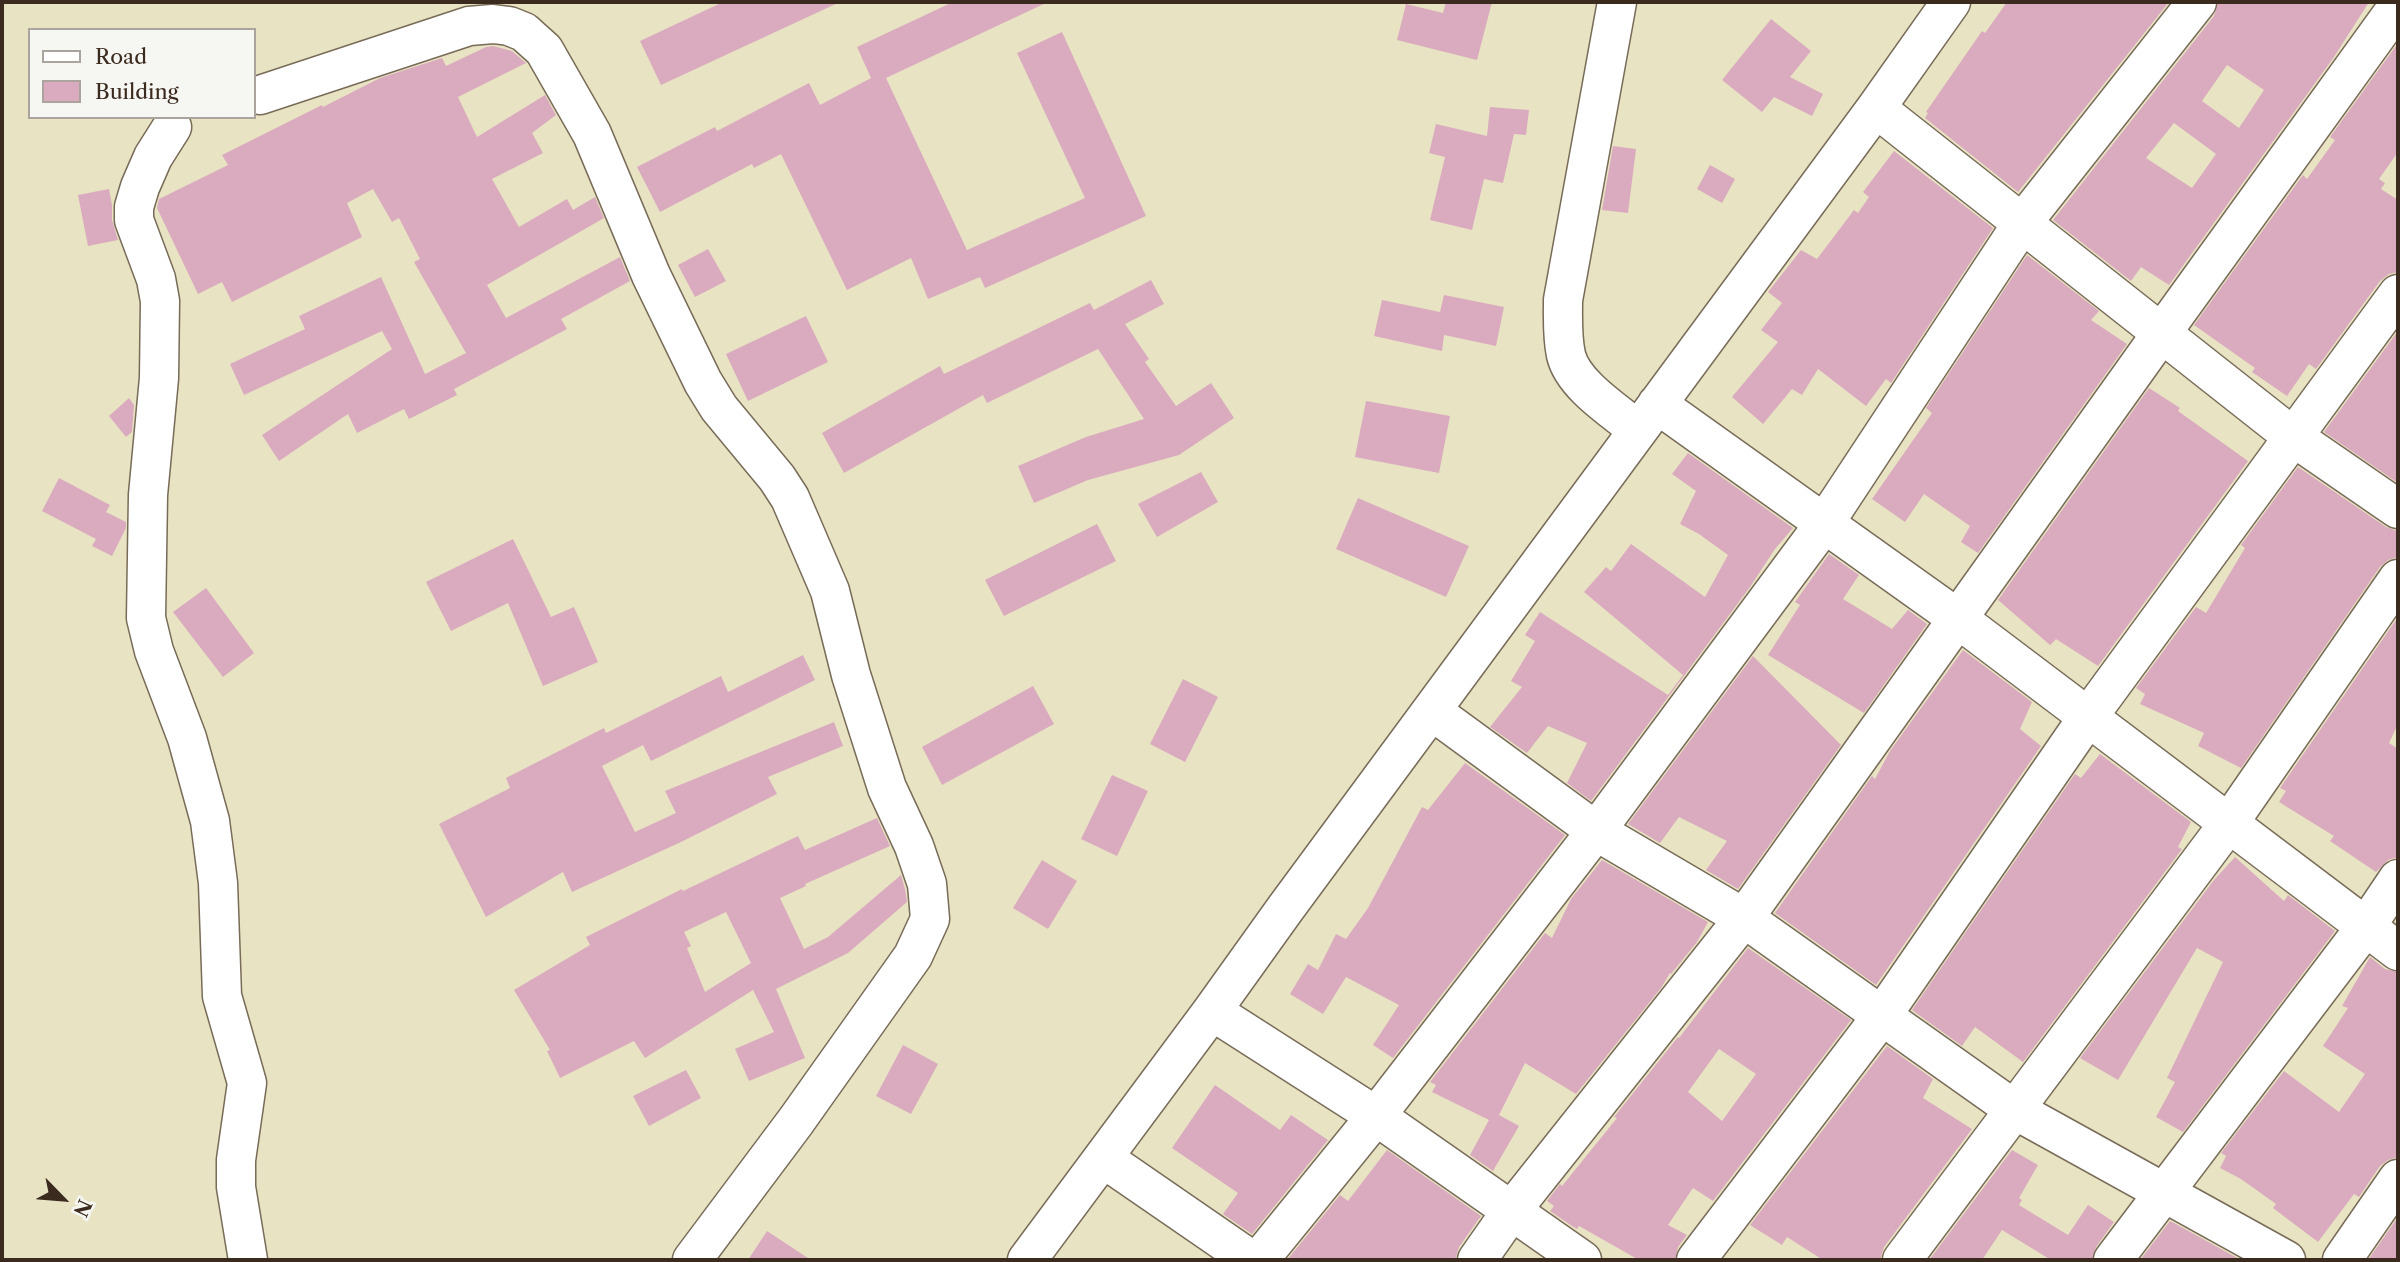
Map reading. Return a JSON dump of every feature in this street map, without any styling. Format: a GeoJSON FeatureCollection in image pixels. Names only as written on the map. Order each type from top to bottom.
{"type":"FeatureCollection","features":[{"type":"Feature","properties":{"kind":"street"},"geometry":{"type":"LineString","coordinates":[[1617,2],[1563,300],[1567,358],[1581,382],[1648,417],[1824,524],[1957,618],[2398,951]]}},
{"type":"Feature","properties":{"kind":"street"},"geometry":{"type":"LineString","coordinates":[[1027,1260],[1876,108],[1951,2]]}},
{"type":"Feature","properties":{"kind":"street"},"geometry":{"type":"LineString","coordinates":[[1259,1260],[1377,1116],[1596,831],[1824,524],[2023,222],[2197,2]]}},
{"type":"Feature","properties":{"kind":"street"},"geometry":{"type":"LineString","coordinates":[[1477,1260],[1512,1210],[1744,918],[2398,6]]}},
{"type":"Feature","properties":{"kind":"street"},"geometry":{"type":"LineString","coordinates":[[260,95],[469,26],[509,26],[534,39],[556,68],[592,134],[651,275],[704,382],[719,408],[784,488],[830,591],[850,675],[887,788],[914,846],[927,884],[930,919],[913,956],[796,1121],[692,1260]]}},
{"type":"Feature","properties":{"kind":"street"},"geometry":{"type":"LineString","coordinates":[[1876,108],[2292,436],[2398,509]]}},
{"type":"Feature","properties":{"kind":"street"},"geometry":{"type":"LineString","coordinates":[[172,127],[153,157],[134,207],[134,220],[156,279],[160,301],[159,379],[148,495],[146,618],[154,651],[187,738],[210,821],[219,883],[222,996],[247,1083],[236,1160],[236,1187],[248,1260]]}},
{"type":"Feature","properties":{"kind":"street"},"geometry":{"type":"LineString","coordinates":[[1696,1260],[1881,1017],[2088,717],[2398,294]]}},
{"type":"Feature","properties":{"kind":"street"},"geometry":{"type":"LineString","coordinates":[[1902,1260],[2229,823],[2398,579]]}},
{"type":"Feature","properties":{"kind":"street"},"geometry":{"type":"LineString","coordinates":[[1432,711],[1596,831],[1744,918],[2015,1110],[2286,1260]]}},
{"type":"Feature","properties":{"kind":"street"},"geometry":{"type":"LineString","coordinates":[[2113,1260],[2367,925],[2398,879]]}},
{"type":"Feature","properties":{"kind":"street"},"geometry":{"type":"LineString","coordinates":[[1212,1011],[1377,1116],[1582,1260]]}},
{"type":"Feature","properties":{"kind":"street"},"geometry":{"type":"LineString","coordinates":[[1103,1158],[1251,1260]]}},
{"type":"Feature","properties":{"kind":"street"},"geometry":{"type":"LineString","coordinates":[[2342,1260],[2398,1180]]}},
{"type":"Feature","properties":{"kind":"building"},"geometry":{"type":"Polygon","coordinates":[[[723,2],[840,2],[661,85],[640,41],[723,2]]]}},
{"type":"Feature","properties":{"kind":"building"},"geometry":{"type":"Polygon","coordinates":[[[953,2],[1048,2],[886,78],[967,250],[1085,198],[1017,53],[1062,32],[1146,216],[985,288],[980,277],[928,299],[911,258],[847,290],[781,154],[754,168],[752,164],[660,212],[637,167],[715,127],[717,131],[809,83],[820,105],[871,78],[857,47],[953,2]]]}},
{"type":"Feature","properties":{"kind":"building"},"geometry":{"type":"Polygon","coordinates":[[[1446,2],[1492,2],[1477,60],[1397,40],[1406,4],[1443,13],[1446,2]]]}},
{"type":"Feature","properties":{"kind":"building"},"geometry":{"type":"Polygon","coordinates":[[[2007,2],[2169,2],[2018,192],[1925,118],[1928,113],[1926,112],[1982,31],[1985,33],[2007,2]]]}},
{"type":"Feature","properties":{"kind":"building"},"geometry":{"type":"Polygon","coordinates":[[[2218,2],[2369,2],[2334,57],[2169,285],[2141,267],[2131,281],[2053,220],[2214,16],[2218,2]],[[2227,65],[2202,101],[2239,128],[2264,90],[2227,65]],[[2174,123],[2146,158],[2192,188],[2216,154],[2174,123]]]}},
{"type":"Feature","properties":{"kind":"building"},"geometry":{"type":"Polygon","coordinates":[[[1771,19],[1811,51],[1790,77],[1823,94],[1812,116],[1774,97],[1762,112],[1722,80],[1771,19]]]}},
{"type":"Feature","properties":{"kind":"building"},"geometry":{"type":"Polygon","coordinates":[[[2398,43],[2398,152],[2379,179],[2385,183],[2381,189],[2398,200],[2398,272],[2389,274],[2380,281],[2316,369],[2309,364],[2287,396],[2252,372],[2255,368],[2194,325],[2303,175],[2307,179],[2335,140],[2330,137],[2398,43]]]}},
{"type":"Feature","properties":{"kind":"building"},"geometry":{"type":"Polygon","coordinates":[[[493,46],[512,51],[526,63],[458,97],[477,137],[545,95],[556,115],[532,133],[543,153],[492,179],[519,227],[567,199],[573,210],[595,197],[604,218],[487,285],[506,318],[620,257],[630,281],[561,319],[567,329],[454,389],[457,395],[409,419],[404,409],[357,433],[348,414],[279,461],[262,435],[392,349],[382,331],[244,395],[230,364],[305,329],[299,316],[381,277],[425,374],[466,353],[414,262],[420,259],[399,218],[392,222],[373,189],[347,203],[362,237],[232,302],[222,282],[198,294],[157,208],[159,199],[228,165],[222,155],[380,78],[442,58],[446,66],[493,46]]]}},
{"type":"Feature","properties":{"kind":"building"},"geometry":{"type":"Polygon","coordinates":[[[1490,107],[1529,110],[1526,135],[1514,134],[1503,183],[1484,179],[1472,230],[1430,220],[1445,157],[1429,153],[1436,124],[1487,136],[1490,107]]]}},
{"type":"Feature","properties":{"kind":"building"},"geometry":{"type":"Polygon","coordinates":[[[1613,146],[1636,149],[1628,213],[1602,210],[1613,146]]]}},
{"type":"Feature","properties":{"kind":"building"},"geometry":{"type":"Polygon","coordinates":[[[1894,151],[1993,228],[1891,383],[1886,379],[1866,406],[1818,369],[1802,395],[1792,389],[1763,424],[1732,397],[1778,342],[1761,330],[1782,303],[1768,292],[1801,250],[1817,259],[1854,210],[1858,213],[1869,197],[1863,192],[1894,151]]]}},
{"type":"Feature","properties":{"kind":"building"},"geometry":{"type":"Polygon","coordinates":[[[1710,165],[1735,179],[1722,203],[1697,189],[1710,165]]]}},
{"type":"Feature","properties":{"kind":"building"},"geometry":{"type":"Polygon","coordinates":[[[109,189],[112,220],[118,240],[88,246],[78,195],[109,189]]]}},
{"type":"Feature","properties":{"kind":"building"},"geometry":{"type":"Polygon","coordinates":[[[708,249],[726,281],[695,297],[678,265],[708,249]]]}},
{"type":"Feature","properties":{"kind":"building"},"geometry":{"type":"Polygon","coordinates":[[[2027,255],[2099,311],[2091,320],[2127,344],[1978,553],[1961,542],[1970,526],[1924,494],[1905,522],[1872,499],[1932,413],[1926,408],[2027,255]]]}},
{"type":"Feature","properties":{"kind":"building"},"geometry":{"type":"Polygon","coordinates":[[[1151,280],[1164,304],[1125,324],[1149,359],[1145,362],[1176,406],[1211,383],[1234,418],[1179,455],[1088,480],[1034,503],[1018,466],[1086,437],[1144,419],[1098,349],[987,403],[983,395],[844,473],[822,433],[940,366],[944,374],[1090,303],[1094,310],[1151,280]]]}},
{"type":"Feature","properties":{"kind":"building"},"geometry":{"type":"Polygon","coordinates":[[[1444,295],[1504,307],[1496,346],[1444,335],[1442,351],[1374,336],[1382,300],[1440,312],[1444,295]]]}},
{"type":"Feature","properties":{"kind":"building"},"geometry":{"type":"Polygon","coordinates":[[[806,316],[828,362],[748,401],[726,354],[806,316]]]}},
{"type":"Feature","properties":{"kind":"building"},"geometry":{"type":"Polygon","coordinates":[[[2398,331],[2398,483],[2324,432],[2398,331]]]}},
{"type":"Feature","properties":{"kind":"building"},"geometry":{"type":"Polygon","coordinates":[[[2149,388],[2180,408],[2178,411],[2248,461],[2098,666],[2056,639],[2050,645],[1998,600],[2149,388]]]}},
{"type":"Feature","properties":{"kind":"building"},"geometry":{"type":"Polygon","coordinates":[[[129,398],[134,405],[132,432],[126,437],[109,416],[129,398]]]}},
{"type":"Feature","properties":{"kind":"building"},"geometry":{"type":"Polygon","coordinates":[[[1366,401],[1450,416],[1439,473],[1355,457],[1366,401]]]}},
{"type":"Feature","properties":{"kind":"building"},"geometry":{"type":"Polygon","coordinates":[[[1688,453],[1793,528],[1591,801],[1567,783],[1587,743],[1548,726],[1527,753],[1490,727],[1522,687],[1511,681],[1535,641],[1525,635],[1540,612],[1668,695],[1683,675],[1584,592],[1606,567],[1611,571],[1631,544],[1705,597],[1728,555],[1680,524],[1696,491],[1672,474],[1688,453]]]}},
{"type":"Feature","properties":{"kind":"building"},"geometry":{"type":"Polygon","coordinates":[[[2298,467],[2386,527],[2398,531],[2398,557],[2388,560],[2380,567],[2241,768],[2198,746],[2204,733],[2140,704],[2145,694],[2136,688],[2196,607],[2206,613],[2245,548],[2241,545],[2298,467]]]}},
{"type":"Feature","properties":{"kind":"building"},"geometry":{"type":"Polygon","coordinates":[[[1201,472],[1218,502],[1157,537],[1138,504],[1201,472]]]}},
{"type":"Feature","properties":{"kind":"building"},"geometry":{"type":"Polygon","coordinates":[[[59,478],[110,505],[106,512],[126,522],[126,528],[112,556],[92,546],[96,539],[42,511],[59,478]]]}},
{"type":"Feature","properties":{"kind":"building"},"geometry":{"type":"Polygon","coordinates":[[[1358,498],[1469,546],[1446,597],[1336,549],[1358,498]]]}},
{"type":"Feature","properties":{"kind":"building"},"geometry":{"type":"Polygon","coordinates":[[[1097,524],[1116,561],[1004,616],[985,580],[1097,524]]]}},
{"type":"Feature","properties":{"kind":"building"},"geometry":{"type":"Polygon","coordinates":[[[513,539],[551,617],[574,607],[598,662],[543,686],[508,603],[451,631],[426,582],[513,539]]]}},
{"type":"Feature","properties":{"kind":"building"},"geometry":{"type":"Polygon","coordinates":[[[1829,554],[1859,575],[1843,599],[1892,629],[1908,610],[1927,624],[1864,713],[1768,655],[1800,605],[1795,602],[1829,554]]]}},
{"type":"Feature","properties":{"kind":"building"},"geometry":{"type":"Polygon","coordinates":[[[206,588],[254,653],[223,677],[173,612],[206,588]]]}},
{"type":"Feature","properties":{"kind":"building"},"geometry":{"type":"Polygon","coordinates":[[[2398,617],[2398,724],[2389,743],[2398,749],[2398,857],[2388,860],[2376,872],[2330,841],[2334,836],[2279,802],[2286,791],[2280,788],[2398,617]]]}},
{"type":"Feature","properties":{"kind":"building"},"geometry":{"type":"Polygon","coordinates":[[[1963,650],[2032,702],[2020,729],[2041,746],[1876,985],[1775,913],[1872,776],[1875,779],[1890,751],[1963,650]]]}},
{"type":"Feature","properties":{"kind":"building"},"geometry":{"type":"Polygon","coordinates":[[[803,655],[815,680],[651,761],[643,745],[602,766],[635,832],[676,813],[665,791],[834,722],[843,746],[768,777],[777,794],[681,842],[572,892],[563,872],[486,917],[439,824],[510,788],[506,778],[604,728],[606,733],[721,676],[728,692],[803,655]]]}},
{"type":"Feature","properties":{"kind":"building"},"geometry":{"type":"Polygon","coordinates":[[[1753,656],[1841,745],[1738,889],[1706,870],[1727,841],[1679,817],[1660,843],[1628,824],[1753,656]]]}},
{"type":"Feature","properties":{"kind":"building"},"geometry":{"type":"Polygon","coordinates":[[[1183,679],[1218,697],[1185,762],[1150,744],[1183,679]]]}},
{"type":"Feature","properties":{"kind":"building"},"geometry":{"type":"Polygon","coordinates":[[[1033,686],[1054,724],[942,785],[922,747],[1033,686]]]}},
{"type":"Feature","properties":{"kind":"building"},"geometry":{"type":"Polygon","coordinates":[[[2100,754],[2191,822],[2178,847],[2182,849],[2023,1062],[1975,1027],[1962,1046],[1912,1010],[2075,774],[2081,778],[2100,754]]]}},
{"type":"Feature","properties":{"kind":"building"},"geometry":{"type":"Polygon","coordinates":[[[1465,763],[1565,835],[1393,1058],[1373,1045],[1399,1005],[1346,977],[1323,1014],[1290,994],[1308,964],[1318,970],[1336,934],[1346,939],[1368,908],[1422,807],[1428,810],[1465,763]]]}},
{"type":"Feature","properties":{"kind":"building"},"geometry":{"type":"Polygon","coordinates":[[[1112,775],[1148,791],[1117,856],[1081,839],[1112,775]]]}},
{"type":"Feature","properties":{"kind":"building"},"geometry":{"type":"Polygon","coordinates":[[[877,818],[890,846],[780,898],[804,949],[828,937],[901,875],[907,902],[848,953],[776,989],[805,1058],[749,1081],[735,1049],[774,1032],[753,990],[645,1058],[634,1041],[560,1078],[547,1051],[550,1050],[514,990],[590,945],[586,937],[682,889],[683,891],[798,836],[805,850],[877,818]],[[726,912],[684,932],[691,946],[687,948],[705,992],[751,963],[726,912]]]}},
{"type":"Feature","properties":{"kind":"building"},"geometry":{"type":"Polygon","coordinates":[[[2235,857],[2284,901],[2288,895],[2335,931],[2183,1132],[2156,1117],[2175,1082],[2167,1078],[2223,962],[2197,948],[2118,1080],[2080,1058],[2214,880],[2235,857]]]}},
{"type":"Feature","properties":{"kind":"building"},"geometry":{"type":"Polygon","coordinates":[[[1042,860],[1077,881],[1048,929],[1013,908],[1042,860]]]}},
{"type":"Feature","properties":{"kind":"building"},"geometry":{"type":"Polygon","coordinates":[[[1602,860],[1708,922],[1697,942],[1576,1094],[1525,1063],[1499,1115],[1519,1126],[1493,1171],[1470,1155],[1489,1120],[1432,1092],[1436,1085],[1430,1082],[1545,933],[1552,938],[1571,899],[1602,860]]]}},
{"type":"Feature","properties":{"kind":"building"},"geometry":{"type":"Polygon","coordinates":[[[1748,948],[1851,1020],[1713,1201],[1693,1188],[1668,1225],[1687,1235],[1678,1247],[1675,1260],[1639,1260],[1579,1226],[1577,1229],[1572,1226],[1550,1211],[1554,1206],[1547,1201],[1560,1184],[1562,1186],[1748,948]],[[1719,1049],[1688,1092],[1722,1121],[1756,1074],[1719,1049]]]}},
{"type":"Feature","properties":{"kind":"building"},"geometry":{"type":"Polygon","coordinates":[[[2370,957],[2385,969],[2398,972],[2398,1157],[2380,1166],[2359,1197],[2354,1194],[2318,1242],[2273,1208],[2276,1204],[2241,1179],[2220,1168],[2226,1156],[2221,1153],[2284,1071],[2339,1112],[2365,1074],[2323,1046],[2348,1008],[2342,1006],[2370,957]]]}},
{"type":"Feature","properties":{"kind":"building"},"geometry":{"type":"Polygon","coordinates":[[[903,1045],[938,1064],[911,1114],[876,1096],[903,1045]]]}},
{"type":"Feature","properties":{"kind":"building"},"geometry":{"type":"Polygon","coordinates":[[[1887,1046],[1933,1079],[1923,1098],[1972,1129],[1884,1247],[1880,1260],[1823,1260],[1787,1237],[1782,1245],[1750,1225],[1887,1046]]]}},
{"type":"Feature","properties":{"kind":"building"},"geometry":{"type":"Polygon","coordinates":[[[686,1070],[701,1098],[649,1126],[633,1096],[686,1070]]]}},
{"type":"Feature","properties":{"kind":"building"},"geometry":{"type":"Polygon","coordinates":[[[1215,1085],[1280,1130],[1291,1115],[1328,1140],[1252,1234],[1223,1214],[1238,1193],[1172,1148],[1215,1085]]]}},
{"type":"Feature","properties":{"kind":"building"},"geometry":{"type":"Polygon","coordinates":[[[1387,1150],[1481,1216],[1459,1247],[1455,1260],[1287,1260],[1340,1195],[1348,1201],[1387,1150]]]}},
{"type":"Feature","properties":{"kind":"building"},"geometry":{"type":"Polygon","coordinates":[[[2012,1150],[2038,1165],[2019,1198],[2022,1200],[2019,1205],[2068,1235],[2088,1205],[2114,1222],[2096,1247],[2092,1260],[2051,1260],[2002,1230],[1982,1260],[1929,1260],[2012,1150]]]}},
{"type":"Feature","properties":{"kind":"building"},"geometry":{"type":"Polygon","coordinates":[[[2398,1217],[2398,1260],[2368,1260],[2398,1217]]]}},
{"type":"Feature","properties":{"kind":"building"},"geometry":{"type":"Polygon","coordinates":[[[2170,1221],[2174,1223],[2241,1260],[2140,1260],[2170,1221]]]}},
{"type":"Feature","properties":{"kind":"building"},"geometry":{"type":"Polygon","coordinates":[[[767,1231],[811,1260],[748,1260],[767,1231]]]}}]}
